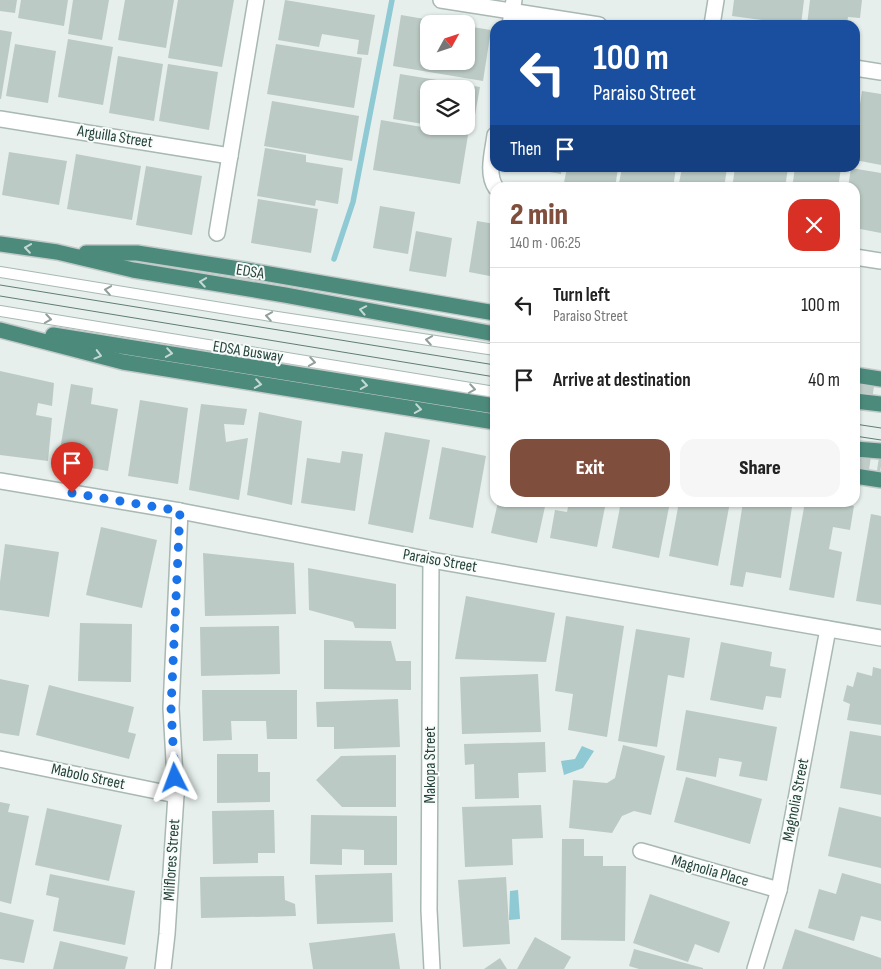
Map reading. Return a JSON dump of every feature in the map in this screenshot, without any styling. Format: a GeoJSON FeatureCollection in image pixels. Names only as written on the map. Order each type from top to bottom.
{"type":"FeatureCollection","features":[{"type":"Feature","properties":{"kind":"highway","name":"EDSA"},"geometry":{"type":"LineString","coordinates":[[0,244],[57,252],[132,270],[285,295],[490,334]]}},
{"type":"Feature","properties":{"kind":"highway"},"geometry":{"type":"LineString","coordinates":[[57,252],[137,253],[490,312]]}},
{"type":"Feature","properties":{"kind":"highway"},"geometry":{"type":"LineString","coordinates":[[0,328],[490,405]]}},
{"type":"Feature","properties":{"kind":"highway"},"geometry":{"type":"LineString","coordinates":[[0,328],[123,362],[490,421]]}},
{"type":"Feature","properties":{"kind":"highway"},"geometry":{"type":"LineString","coordinates":[[860,381],[881,379]]}},
{"type":"Feature","properties":{"kind":"highway"},"geometry":{"type":"LineString","coordinates":[[860,402],[881,404]]}},
{"type":"Feature","properties":{"kind":"highway"},"geometry":{"type":"LineString","coordinates":[[860,449],[881,451]]}},
{"type":"Feature","properties":{"kind":"highway"},"geometry":{"type":"LineString","coordinates":[[860,477],[881,480]]}},
{"type":"Feature","properties":{"kind":"street"},"geometry":{"type":"LineString","coordinates":[[217,233],[256,0]]}},
{"type":"Feature","properties":{"kind":"street"},"geometry":{"type":"LineString","coordinates":[[440,0],[566,20]]}},
{"type":"Feature","properties":{"kind":"street"},"geometry":{"type":"LineString","coordinates":[[713,20],[716,0]]}},
{"type":"Feature","properties":{"kind":"street"},"geometry":{"type":"LineString","coordinates":[[860,68],[881,70]]}},
{"type":"Feature","properties":{"kind":"street","name":"Arguilla Street"},"geometry":{"type":"LineString","coordinates":[[0,118],[230,156]]}},
{"type":"Feature","properties":{"kind":"street"},"geometry":{"type":"LineString","coordinates":[[860,258],[881,261]]}},
{"type":"Feature","properties":{"kind":"street","name":"Paraiso Street"},"geometry":{"type":"LineString","coordinates":[[0,481],[180,511],[431,560],[881,638]]}},
{"type":"Feature","properties":{"kind":"street","name":"Milflores Street"},"geometry":{"type":"LineString","coordinates":[[163,969],[176,795],[171,708],[180,511]]}},
{"type":"Feature","properties":{"kind":"street","name":"Makopa Street"},"geometry":{"type":"LineString","coordinates":[[431,560],[429,910],[432,969]]}},
{"type":"Feature","properties":{"kind":"street","name":"Magnolia Street"},"geometry":{"type":"LineString","coordinates":[[755,969],[779,890],[828,629]]}},
{"type":"Feature","properties":{"kind":"street","name":"Mabolo Street"},"geometry":{"type":"LineString","coordinates":[[0,758],[176,795]]}},
{"type":"Feature","properties":{"kind":"street","name":"Magnolia Place"},"geometry":{"type":"LineString","coordinates":[[641,851],[779,890]]}},
{"type":"Feature","properties":{"kind":"lane"},"geometry":{"type":"LineString","coordinates":[[0,272],[490,349]]}},
{"type":"Feature","properties":{"kind":"lane","name":"EDSA Busway"},"geometry":{"type":"LineString","coordinates":[[0,311],[490,391]]}},
{"type":"Feature","properties":{"kind":"water"},"geometry":{"type":"Polygon","coordinates":[[[582,746],[594,751],[583,768],[564,775],[561,761],[575,759],[582,746]]]}},
{"type":"Feature","properties":{"kind":"water"},"geometry":{"type":"Polygon","coordinates":[[[518,890],[520,919],[509,920],[510,891],[518,890]]]}},
{"type":"Feature","properties":{"kind":"building"},"geometry":{"type":"Polygon","coordinates":[[[0,0],[17,0],[15,13],[0,11],[0,0]]]}},
{"type":"Feature","properties":{"kind":"building"},"geometry":{"type":"Polygon","coordinates":[[[21,0],[68,0],[64,26],[18,18],[21,0]]]}},
{"type":"Feature","properties":{"kind":"building"},"geometry":{"type":"Polygon","coordinates":[[[73,0],[109,0],[102,40],[68,34],[73,0]]]}},
{"type":"Feature","properties":{"kind":"building"},"geometry":{"type":"Polygon","coordinates":[[[125,0],[174,0],[166,48],[118,40],[125,0]]]}},
{"type":"Feature","properties":{"kind":"building"},"geometry":{"type":"Polygon","coordinates":[[[178,0],[234,0],[222,67],[168,58],[178,0]]]}},
{"type":"Feature","properties":{"kind":"building"},"geometry":{"type":"Polygon","coordinates":[[[285,0],[375,15],[368,55],[357,54],[359,40],[322,34],[319,47],[278,40],[285,0]]]}},
{"type":"Feature","properties":{"kind":"building"},"geometry":{"type":"Polygon","coordinates":[[[734,0],[804,0],[802,20],[763,20],[732,16],[734,0]]]}},
{"type":"Feature","properties":{"kind":"building"},"geometry":{"type":"Polygon","coordinates":[[[810,0],[862,0],[860,18],[848,17],[848,20],[808,20],[810,0]]]}},
{"type":"Feature","properties":{"kind":"building"},"geometry":{"type":"Polygon","coordinates":[[[401,15],[420,18],[420,70],[475,70],[475,27],[490,30],[483,81],[393,66],[401,15]]]}},
{"type":"Feature","properties":{"kind":"building"},"geometry":{"type":"Polygon","coordinates":[[[0,30],[12,32],[1,99],[0,99],[0,30]]]}},
{"type":"Feature","properties":{"kind":"building"},"geometry":{"type":"Polygon","coordinates":[[[68,39],[113,47],[103,105],[58,97],[68,39]]]}},
{"type":"Feature","properties":{"kind":"building"},"geometry":{"type":"Polygon","coordinates":[[[15,44],[56,51],[48,103],[6,96],[15,44]]]}},
{"type":"Feature","properties":{"kind":"building"},"geometry":{"type":"Polygon","coordinates":[[[276,44],[362,58],[354,108],[267,94],[276,44]]]}},
{"type":"Feature","properties":{"kind":"building"},"geometry":{"type":"Polygon","coordinates":[[[118,56],[163,64],[154,121],[109,113],[118,56]]]}},
{"type":"Feature","properties":{"kind":"building"},"geometry":{"type":"Polygon","coordinates":[[[168,64],[218,72],[209,130],[159,121],[168,64]]]}},
{"type":"Feature","properties":{"kind":"building"},"geometry":{"type":"Polygon","coordinates":[[[400,74],[437,80],[420,80],[420,124],[393,119],[400,74]]]}},
{"type":"Feature","properties":{"kind":"building"},"geometry":{"type":"Polygon","coordinates":[[[475,86],[480,87],[475,115],[475,86]]]}},
{"type":"Feature","properties":{"kind":"building"},"geometry":{"type":"Polygon","coordinates":[[[862,91],[881,94],[881,165],[860,161],[860,104],[862,91]]]}},
{"type":"Feature","properties":{"kind":"building"},"geometry":{"type":"Polygon","coordinates":[[[272,101],[359,116],[352,161],[264,146],[272,101]]]}},
{"type":"Feature","properties":{"kind":"building"},"geometry":{"type":"Polygon","coordinates":[[[381,120],[420,127],[420,135],[468,135],[460,184],[373,170],[381,120]]]}},
{"type":"Feature","properties":{"kind":"building"},"geometry":{"type":"Polygon","coordinates":[[[265,148],[306,155],[306,162],[343,168],[338,204],[316,200],[315,206],[257,196],[265,148]]]}},
{"type":"Feature","properties":{"kind":"building"},"geometry":{"type":"Polygon","coordinates":[[[9,152],[67,161],[59,205],[2,195],[9,152]]]}},
{"type":"Feature","properties":{"kind":"building"},"geometry":{"type":"Polygon","coordinates":[[[76,154],[141,166],[132,220],[67,209],[76,154]]]}},
{"type":"Feature","properties":{"kind":"building"},"geometry":{"type":"Polygon","coordinates":[[[146,166],[202,176],[192,235],[136,225],[146,166]]]}},
{"type":"Feature","properties":{"kind":"building"},"geometry":{"type":"Polygon","coordinates":[[[860,170],[881,173],[881,233],[860,229],[860,182],[849,182],[850,172],[860,172],[860,170]]]}},
{"type":"Feature","properties":{"kind":"building"},"geometry":{"type":"Polygon","coordinates":[[[566,172],[617,172],[616,182],[564,182],[566,172]]]}},
{"type":"Feature","properties":{"kind":"building"},"geometry":{"type":"Polygon","coordinates":[[[621,172],[675,172],[674,182],[619,182],[621,172]]]}},
{"type":"Feature","properties":{"kind":"building"},"geometry":{"type":"Polygon","coordinates":[[[681,172],[726,172],[725,182],[679,182],[681,172]]]}},
{"type":"Feature","properties":{"kind":"building"},"geometry":{"type":"Polygon","coordinates":[[[734,172],[787,172],[786,182],[733,182],[734,172]]]}},
{"type":"Feature","properties":{"kind":"building"},"geometry":{"type":"Polygon","coordinates":[[[794,172],[840,172],[839,182],[793,182],[794,172]]]}},
{"type":"Feature","properties":{"kind":"building"},"geometry":{"type":"Polygon","coordinates":[[[258,199],[318,209],[311,253],[251,243],[258,199]]]}},
{"type":"Feature","properties":{"kind":"building"},"geometry":{"type":"Polygon","coordinates":[[[380,206],[415,212],[408,254],[373,248],[380,206]]]}},
{"type":"Feature","properties":{"kind":"building"},"geometry":{"type":"Polygon","coordinates":[[[477,221],[490,223],[490,276],[469,272],[477,221]]]}},
{"type":"Feature","properties":{"kind":"building"},"geometry":{"type":"Polygon","coordinates":[[[416,231],[452,238],[446,277],[409,271],[416,231]]]}},
{"type":"Feature","properties":{"kind":"building"},"geometry":{"type":"Polygon","coordinates":[[[0,371],[54,383],[52,406],[38,403],[36,415],[52,418],[48,461],[0,455],[0,371]]]}},
{"type":"Feature","properties":{"kind":"building"},"geometry":{"type":"Polygon","coordinates":[[[71,384],[93,388],[91,404],[118,409],[108,471],[58,462],[71,384]]]}},
{"type":"Feature","properties":{"kind":"building"},"geometry":{"type":"Polygon","coordinates":[[[140,400],[188,408],[178,484],[128,476],[140,400]]]}},
{"type":"Feature","properties":{"kind":"building"},"geometry":{"type":"Polygon","coordinates":[[[201,404],[247,409],[244,425],[224,424],[226,442],[248,438],[239,500],[189,490],[201,404]]]}},
{"type":"Feature","properties":{"kind":"building"},"geometry":{"type":"Polygon","coordinates":[[[259,412],[302,421],[292,505],[247,495],[259,412]]]}},
{"type":"Feature","properties":{"kind":"building"},"geometry":{"type":"Polygon","coordinates":[[[385,432],[430,440],[413,533],[368,524],[385,432]]]}},
{"type":"Feature","properties":{"kind":"building"},"geometry":{"type":"Polygon","coordinates":[[[442,447],[486,456],[473,528],[429,519],[442,447]]]}},
{"type":"Feature","properties":{"kind":"building"},"geometry":{"type":"Polygon","coordinates":[[[342,451],[363,454],[355,511],[301,503],[307,458],[340,463],[342,451]]]}},
{"type":"Feature","properties":{"kind":"building"},"geometry":{"type":"Polygon","coordinates":[[[497,507],[545,507],[537,543],[491,533],[497,507]]]}},
{"type":"Feature","properties":{"kind":"building"},"geometry":{"type":"Polygon","coordinates":[[[568,507],[605,507],[597,547],[550,538],[555,510],[567,512],[568,507]]]}},
{"type":"Feature","properties":{"kind":"building"},"geometry":{"type":"Polygon","coordinates":[[[620,507],[669,507],[659,558],[612,548],[620,507]]]}},
{"type":"Feature","properties":{"kind":"building"},"geometry":{"type":"Polygon","coordinates":[[[678,507],[729,507],[718,566],[669,556],[678,507]]]}},
{"type":"Feature","properties":{"kind":"building"},"geometry":{"type":"Polygon","coordinates":[[[742,507],[792,507],[781,578],[746,572],[743,587],[730,585],[742,507]]]}},
{"type":"Feature","properties":{"kind":"building"},"geometry":{"type":"Polygon","coordinates":[[[804,507],[854,507],[850,530],[833,527],[829,549],[842,552],[834,598],[789,590],[804,507]]]}},
{"type":"Feature","properties":{"kind":"building"},"geometry":{"type":"Polygon","coordinates":[[[871,514],[881,516],[881,605],[856,601],[871,514]]]}},
{"type":"Feature","properties":{"kind":"building"},"geometry":{"type":"Polygon","coordinates":[[[101,527],[157,540],[142,608],[86,595],[101,527]]]}},
{"type":"Feature","properties":{"kind":"building"},"geometry":{"type":"Polygon","coordinates":[[[5,544],[59,552],[49,617],[0,610],[0,582],[5,544]]]}},
{"type":"Feature","properties":{"kind":"building"},"geometry":{"type":"Polygon","coordinates":[[[203,553],[294,563],[296,614],[205,616],[203,553]]]}},
{"type":"Feature","properties":{"kind":"building"},"geometry":{"type":"Polygon","coordinates":[[[308,568],[396,584],[396,629],[355,628],[353,622],[309,610],[308,568]]]}},
{"type":"Feature","properties":{"kind":"building"},"geometry":{"type":"Polygon","coordinates":[[[466,596],[555,613],[546,662],[455,659],[466,596]]]}},
{"type":"Feature","properties":{"kind":"building"},"geometry":{"type":"Polygon","coordinates":[[[566,616],[624,626],[607,737],[568,730],[573,694],[555,691],[566,616]]]}},
{"type":"Feature","properties":{"kind":"building"},"geometry":{"type":"Polygon","coordinates":[[[80,623],[132,624],[131,682],[78,681],[80,623]]]}},
{"type":"Feature","properties":{"kind":"building"},"geometry":{"type":"Polygon","coordinates":[[[279,626],[280,674],[201,676],[200,627],[279,626]]]}},
{"type":"Feature","properties":{"kind":"building"},"geometry":{"type":"Polygon","coordinates":[[[636,629],[690,638],[684,678],[668,675],[657,747],[618,741],[636,629]]]}},
{"type":"Feature","properties":{"kind":"building"},"geometry":{"type":"Polygon","coordinates":[[[324,640],[391,641],[396,661],[411,661],[411,690],[324,689],[324,640]]]}},
{"type":"Feature","properties":{"kind":"building"},"geometry":{"type":"Polygon","coordinates":[[[721,642],[772,652],[770,666],[786,669],[781,698],[766,696],[763,710],[710,700],[721,642]]]}},
{"type":"Feature","properties":{"kind":"building"},"geometry":{"type":"Polygon","coordinates":[[[873,667],[881,669],[881,725],[847,720],[850,704],[843,701],[847,685],[853,687],[857,672],[872,676],[873,667]]]}},
{"type":"Feature","properties":{"kind":"building"},"geometry":{"type":"Polygon","coordinates":[[[538,674],[541,732],[462,734],[460,677],[538,674]]]}},
{"type":"Feature","properties":{"kind":"building"},"geometry":{"type":"Polygon","coordinates":[[[0,679],[29,685],[19,736],[0,733],[0,679]]]}},
{"type":"Feature","properties":{"kind":"building"},"geometry":{"type":"Polygon","coordinates":[[[49,685],[134,707],[128,732],[136,734],[129,759],[36,735],[49,685]]]}},
{"type":"Feature","properties":{"kind":"building"},"geometry":{"type":"Polygon","coordinates":[[[202,690],[297,690],[297,739],[267,739],[266,721],[231,721],[232,740],[203,741],[202,690]]]}},
{"type":"Feature","properties":{"kind":"building"},"geometry":{"type":"Polygon","coordinates":[[[398,699],[400,747],[334,749],[334,727],[317,727],[316,702],[398,699]]]}},
{"type":"Feature","properties":{"kind":"building"},"geometry":{"type":"Polygon","coordinates":[[[686,710],[777,727],[767,781],[739,776],[742,762],[719,758],[716,777],[676,770],[686,710]]]}},
{"type":"Feature","properties":{"kind":"building"},"geometry":{"type":"Polygon","coordinates":[[[850,731],[881,736],[881,795],[840,788],[850,731]]]}},
{"type":"Feature","properties":{"kind":"building"},"geometry":{"type":"Polygon","coordinates":[[[545,742],[546,772],[518,773],[519,798],[475,799],[474,764],[465,765],[464,744],[545,742]]]}},
{"type":"Feature","properties":{"kind":"building"},"geometry":{"type":"Polygon","coordinates":[[[623,745],[665,756],[651,815],[634,811],[622,816],[612,833],[569,828],[573,780],[607,783],[615,778],[623,745]]]}},
{"type":"Feature","properties":{"kind":"building"},"geometry":{"type":"Polygon","coordinates":[[[217,754],[258,754],[258,772],[270,772],[270,802],[217,803],[217,754]]]}},
{"type":"Feature","properties":{"kind":"building"},"geometry":{"type":"Polygon","coordinates":[[[396,755],[396,807],[342,807],[316,780],[341,756],[396,755]]]}},
{"type":"Feature","properties":{"kind":"building"},"geometry":{"type":"Polygon","coordinates":[[[686,777],[762,799],[750,844],[674,822],[686,777]]]}},
{"type":"Feature","properties":{"kind":"building"},"geometry":{"type":"Polygon","coordinates":[[[0,802],[10,804],[8,812],[29,816],[11,904],[0,901],[0,802]]]}},
{"type":"Feature","properties":{"kind":"building"},"geometry":{"type":"Polygon","coordinates":[[[541,805],[543,838],[512,839],[513,865],[465,867],[462,807],[541,805]]]}},
{"type":"Feature","properties":{"kind":"building"},"geometry":{"type":"Polygon","coordinates":[[[839,807],[881,817],[881,868],[828,856],[839,807]]]}},
{"type":"Feature","properties":{"kind":"building"},"geometry":{"type":"Polygon","coordinates":[[[47,808],[122,825],[109,881],[35,865],[47,808]]]}},
{"type":"Feature","properties":{"kind":"building"},"geometry":{"type":"Polygon","coordinates":[[[274,810],[275,853],[258,853],[258,863],[213,864],[212,811],[274,810]]]}},
{"type":"Feature","properties":{"kind":"building"},"geometry":{"type":"Polygon","coordinates":[[[311,815],[397,816],[397,865],[364,865],[364,850],[342,849],[342,865],[310,864],[311,815]]]}},
{"type":"Feature","properties":{"kind":"building"},"geometry":{"type":"Polygon","coordinates":[[[562,839],[584,839],[584,856],[603,856],[603,866],[626,866],[625,941],[561,940],[562,839]]]}},
{"type":"Feature","properties":{"kind":"building"},"geometry":{"type":"Polygon","coordinates":[[[392,873],[393,922],[317,924],[315,875],[392,873]]]}},
{"type":"Feature","properties":{"kind":"building"},"geometry":{"type":"Polygon","coordinates":[[[842,873],[881,884],[881,921],[861,916],[854,941],[808,928],[819,889],[836,894],[842,873]]]}},
{"type":"Feature","properties":{"kind":"building"},"geometry":{"type":"Polygon","coordinates":[[[50,874],[135,891],[125,945],[53,931],[59,898],[46,895],[50,874]]]}},
{"type":"Feature","properties":{"kind":"building"},"geometry":{"type":"Polygon","coordinates":[[[284,876],[285,900],[295,904],[296,916],[201,918],[200,877],[284,876]]]}},
{"type":"Feature","properties":{"kind":"building"},"geometry":{"type":"Polygon","coordinates":[[[506,877],[510,944],[463,947],[458,880],[506,877]]]}},
{"type":"Feature","properties":{"kind":"building"},"geometry":{"type":"Polygon","coordinates":[[[650,894],[730,922],[719,953],[695,944],[688,962],[633,943],[650,894]]]}},
{"type":"Feature","properties":{"kind":"building"},"geometry":{"type":"Polygon","coordinates":[[[0,912],[34,920],[24,963],[0,959],[0,912]]]}},
{"type":"Feature","properties":{"kind":"building"},"geometry":{"type":"Polygon","coordinates":[[[795,929],[881,958],[881,969],[782,969],[795,929]]]}},
{"type":"Feature","properties":{"kind":"building"},"geometry":{"type":"Polygon","coordinates":[[[395,933],[400,969],[313,969],[309,943],[395,933]]]}},
{"type":"Feature","properties":{"kind":"building"},"geometry":{"type":"Polygon","coordinates":[[[535,937],[571,957],[564,969],[517,969],[535,937]]]}},
{"type":"Feature","properties":{"kind":"building"},"geometry":{"type":"Polygon","coordinates":[[[60,941],[128,957],[125,969],[53,969],[60,941]]]}},
{"type":"Feature","properties":{"kind":"building"},"geometry":{"type":"Polygon","coordinates":[[[634,949],[703,969],[639,969],[629,966],[634,949]]]}},
{"type":"Feature","properties":{"kind":"building"},"geometry":{"type":"Polygon","coordinates":[[[500,958],[507,969],[484,969],[500,958]]]}},
{"type":"Feature","properties":{"kind":"waterway"},"geometry":{"type":"LineString","coordinates":[[334,259],[353,202],[392,0]]}},
{"type":"Feature","properties":{"kind":"tunnel"},"geometry":{"type":"LineString","coordinates":[[860,385],[881,388]]}},
{"type":"Feature","properties":{"kind":"tunnel"},"geometry":{"type":"LineString","coordinates":[[860,463],[881,466]]}},
{"type":"Feature","properties":{"kind":"tram line"},"geometry":{"type":"LineString","coordinates":[[0,285],[490,364]]}},
{"type":"Feature","properties":{"kind":"tram line"},"geometry":{"type":"LineString","coordinates":[[0,296],[490,376]]}},
{"type":"Feature","properties":{"kind":"tram line"},"geometry":{"type":"LineString","coordinates":[[860,425],[881,428]]}},
{"type":"Feature","properties":{"kind":"tram line"},"geometry":{"type":"LineString","coordinates":[[860,437],[881,440]]}},
{"type":"Feature","properties":{"kind":"route"},"geometry":{"type":"LineString","coordinates":[[72,493],[180,511],[171,708],[175,778]]}}]}
